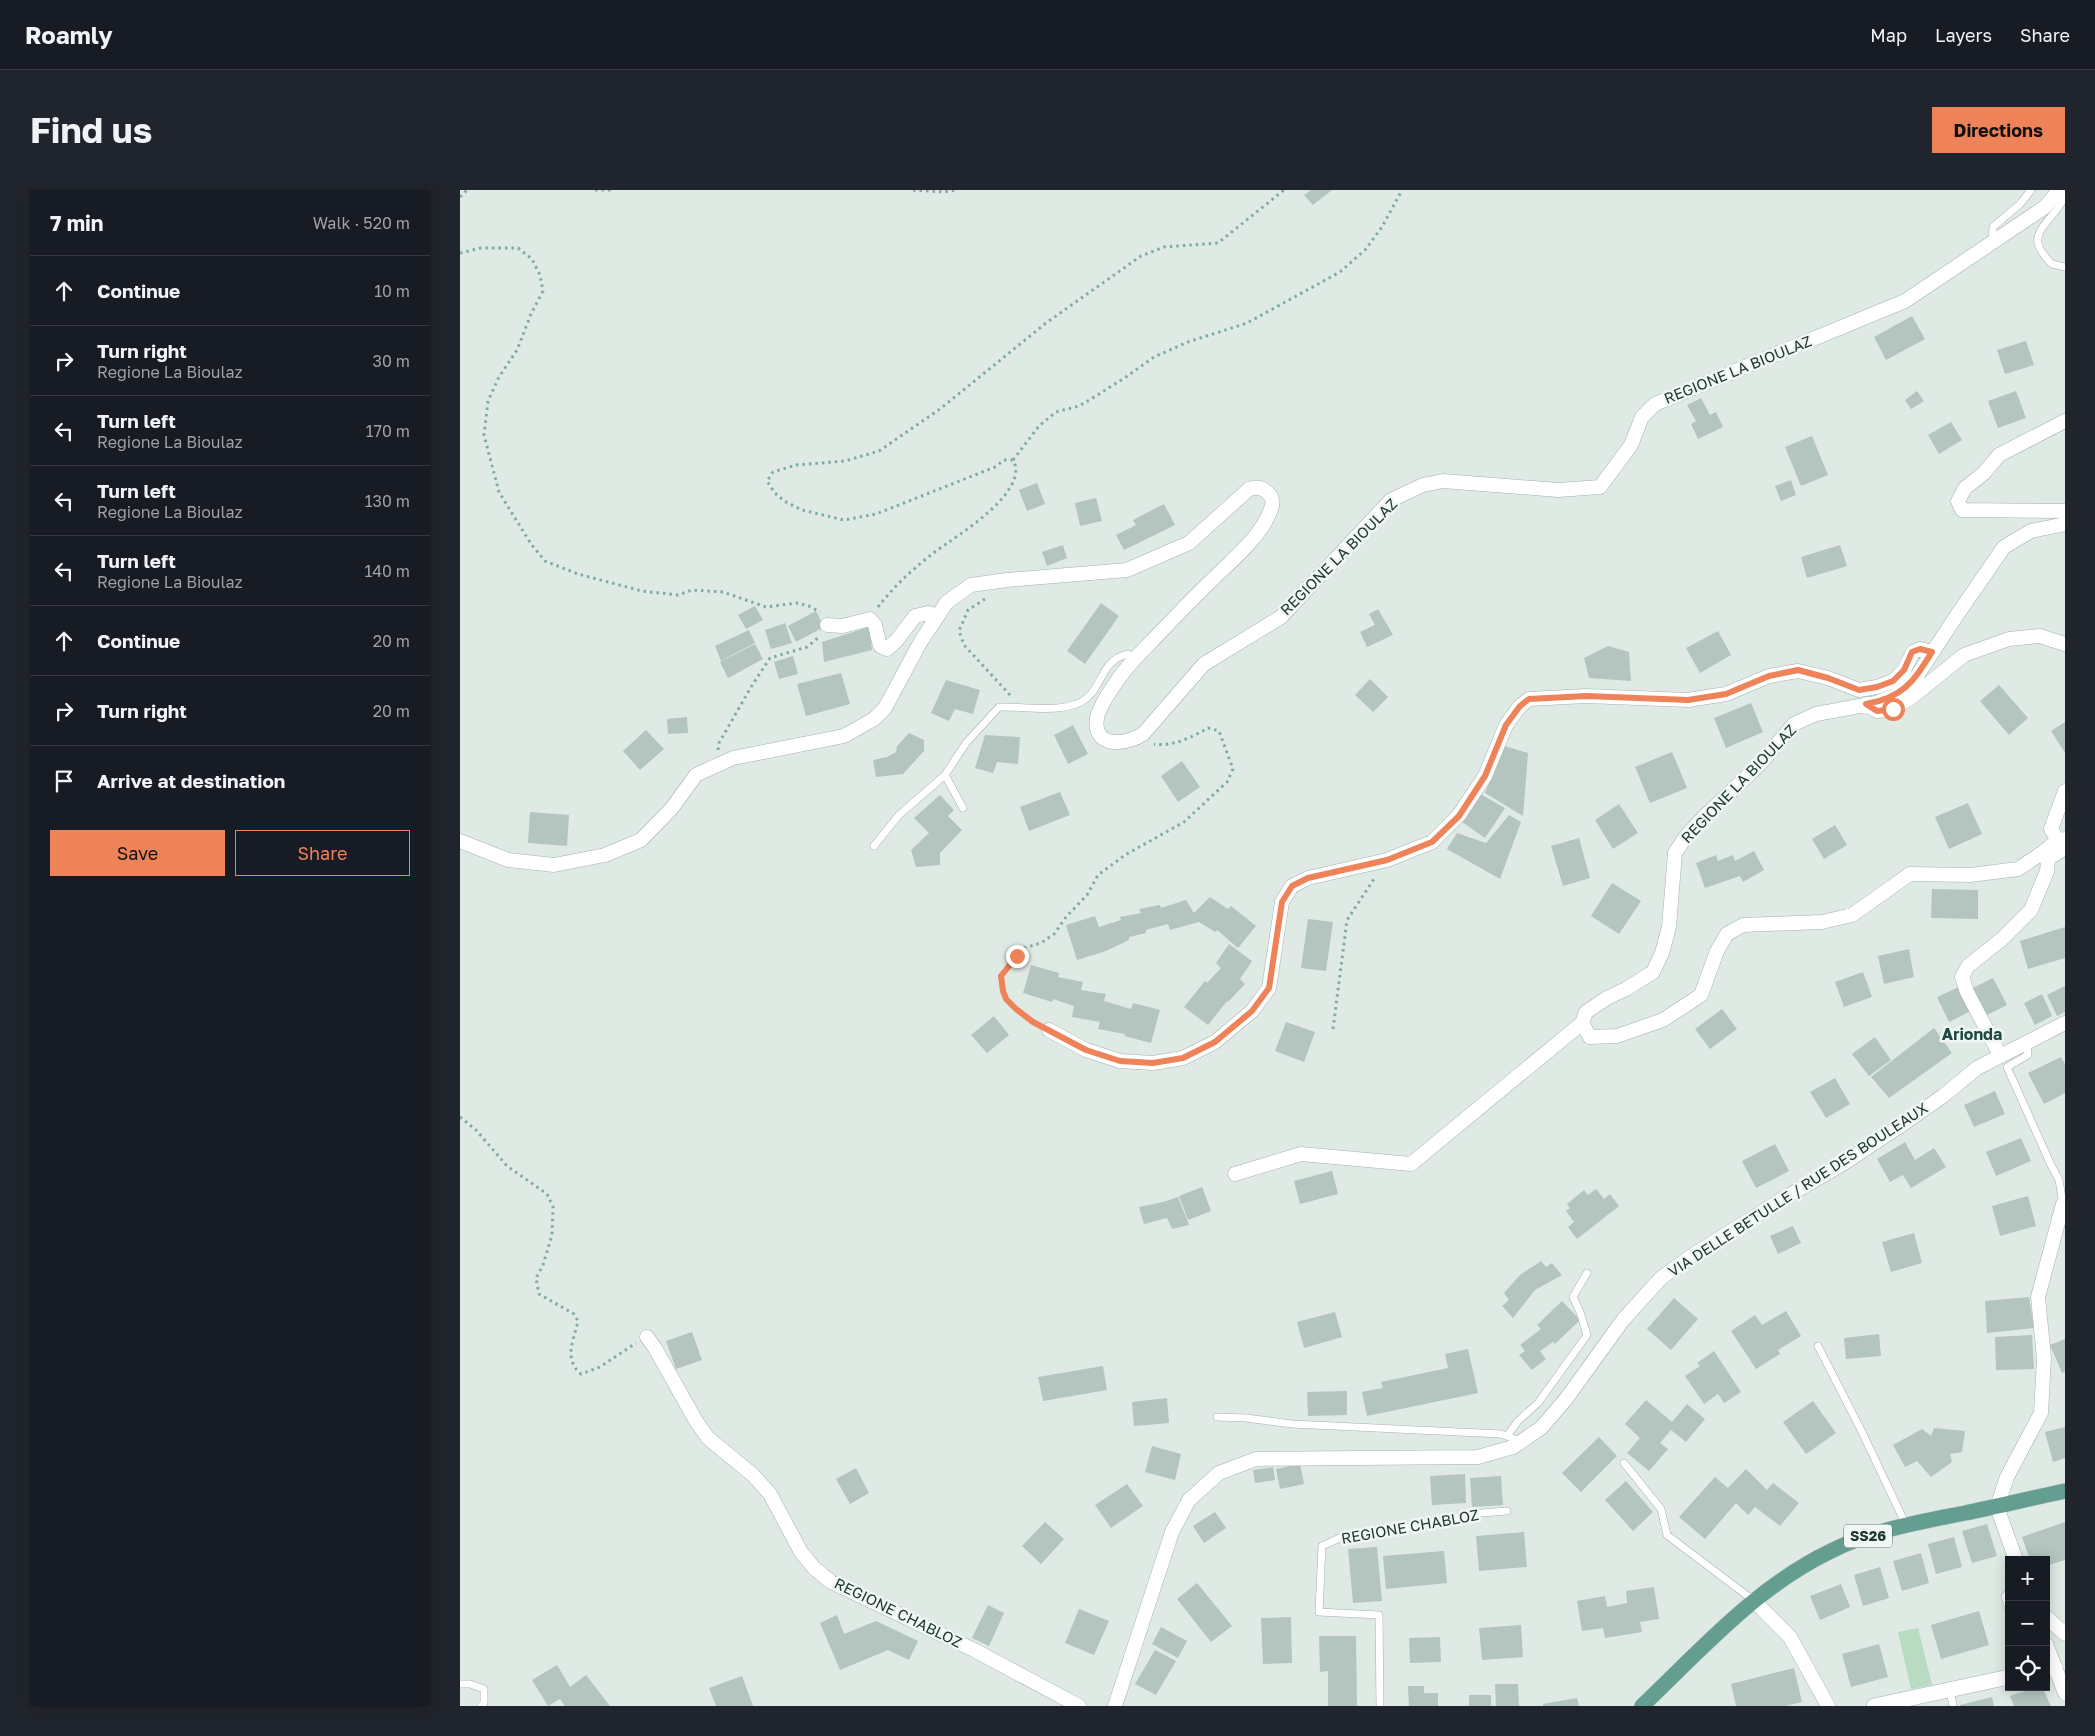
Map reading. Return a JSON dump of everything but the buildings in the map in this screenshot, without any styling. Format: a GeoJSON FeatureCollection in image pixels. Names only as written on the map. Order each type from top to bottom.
{"type":"FeatureCollection","features":[{"type":"Feature","properties":{"kind":"main road","name":"SS26"},"geometry":{"type":"LineString","coordinates":[[1642,1706],[1753,1600],[1790,1573],[1831,1550],[1868,1536],[1906,1525],[2065,1491]]}},
{"type":"Feature","properties":{"kind":"street","name":"REGIONE LA BIOULAZ"},"geometry":{"type":"LineString","coordinates":[[460,841],[508,860],[554,866],[606,855],[641,840],[672,808],[696,775],[733,758],[844,736],[874,719],[885,708],[921,641],[948,602],[971,585],[1127,570],[1189,543],[1249,489],[1259,488],[1268,492],[1272,500],[1271,510],[1250,544],[1184,606],[1134,659],[1116,682],[1099,713],[1097,727],[1105,739],[1118,743],[1135,740],[1143,734],[1204,664],[1281,617],[1392,500],[1423,485],[1443,481],[1558,490],[1600,487],[1631,445],[1642,417],[1655,404],[1904,301],[2045,207],[2059,190]]}},
{"type":"Feature","properties":{"kind":"street"},"geometry":{"type":"LineString","coordinates":[[2065,421],[1999,455],[1984,473],[1965,488],[1958,501],[1962,510],[2065,511]]}},
{"type":"Feature","properties":{"kind":"street","name":"REGIONE LA BIOULAZ"},"geometry":{"type":"LineString","coordinates":[[1235,1174],[1301,1154],[1411,1164],[1582,1024],[1586,1012],[1606,998],[1626,989],[1653,972],[1662,953],[1669,927],[1675,854],[1687,835],[1759,765],[1794,724],[1816,714],[1866,704],[1896,695],[1915,679],[2004,547],[2031,531],[2065,524]]}},
{"type":"Feature","properties":{"kind":"street"},"geometry":{"type":"LineString","coordinates":[[827,625],[838,627],[870,619],[875,625],[880,646],[887,649],[897,640],[915,616],[928,613],[938,616]]}},
{"type":"Feature","properties":{"kind":"street"},"geometry":{"type":"LineString","coordinates":[[1866,704],[1877,711],[1893,709],[1912,697],[1964,655],[2009,639],[2040,636],[2065,644]]}},
{"type":"Feature","properties":{"kind":"street"},"geometry":{"type":"LineString","coordinates":[[1049,1030],[1086,1050],[1120,1061],[1153,1063],[1183,1058],[1215,1042],[1252,1011],[1269,988],[1282,902],[1292,886],[1308,878],[1387,860],[1432,842],[1459,816],[1485,776],[1506,725],[1520,706],[1529,699],[1586,696],[1688,700],[1726,694],[1769,676],[1798,670],[1828,678],[1859,690],[1877,687],[1893,681],[1904,670],[1912,652],[1920,649],[1932,652]]}},
{"type":"Feature","properties":{"kind":"street"},"geometry":{"type":"LineString","coordinates":[[2000,1055],[1967,992],[1962,977],[1968,966],[2002,939],[2031,910],[2047,871],[2048,859],[2062,849],[2061,840],[2051,829],[2065,791]]}},
{"type":"Feature","properties":{"kind":"street"},"geometry":{"type":"LineString","coordinates":[[1582,1024],[1590,1038],[1618,1036],[1663,1020],[1701,995],[1717,951],[1727,934],[1743,926],[1822,922],[1852,915],[1910,874],[1970,876],[2018,869],[2061,840]]}},
{"type":"Feature","properties":{"kind":"street","name":"VIA DELLE BETULLE / RUE DES BOULEAUX"},"geometry":{"type":"LineString","coordinates":[[1115,1706],[1172,1532],[1189,1500],[1219,1473],[1256,1458],[1478,1457],[1512,1447],[1541,1428],[1566,1399],[1605,1343],[1661,1278],[1781,1200],[1852,1158],[1943,1096],[1977,1068],[2065,1022]]}},
{"type":"Feature","properties":{"kind":"street"},"geometry":{"type":"LineString","coordinates":[[2015,1556],[1997,1506],[2007,1477],[2041,1413],[2044,1358],[2038,1297],[2063,1204]]}},
{"type":"Feature","properties":{"kind":"street","name":"REGIONE CHABLOZ"},"geometry":{"type":"LineString","coordinates":[[647,1337],[708,1438],[752,1475],[770,1494],[801,1552],[814,1568],[831,1582],[974,1650],[1079,1706]]}},
{"type":"Feature","properties":{"kind":"street"},"geometry":{"type":"LineString","coordinates":[[1753,1600],[1790,1637],[1828,1706]]}},
{"type":"Feature","properties":{"kind":"street"},"geometry":{"type":"LineString","coordinates":[[2050,1621],[2065,1634]]}},
{"type":"Feature","properties":{"kind":"street"},"geometry":{"type":"LineString","coordinates":[[2050,1654],[2065,1693]]}},
{"type":"Feature","properties":{"kind":"street"},"geometry":{"type":"LineString","coordinates":[[1874,1706],[2005,1678]]}},
{"type":"Feature","properties":{"kind":"lane"},"geometry":{"type":"LineString","coordinates":[[1992,242],[1992,227],[2020,204],[2031,190]]}},
{"type":"Feature","properties":{"kind":"lane"},"geometry":{"type":"LineString","coordinates":[[2065,192],[2062,204],[2039,233],[2038,244],[2052,264],[2065,267]]}},
{"type":"Feature","properties":{"kind":"lane"},"geometry":{"type":"LineString","coordinates":[[874,846],[899,816],[946,775],[966,743],[999,707],[1056,708],[1071,706],[1088,698],[1107,666],[1121,655],[1128,654],[1134,659]]}},
{"type":"Feature","properties":{"kind":"lane"},"geometry":{"type":"LineString","coordinates":[[946,775],[963,808]]}},
{"type":"Feature","properties":{"kind":"lane"},"geometry":{"type":"LineString","coordinates":[[2026,1041],[2028,1055],[2007,1067],[2059,1180],[2063,1204]]}},
{"type":"Feature","properties":{"kind":"lane"},"geometry":{"type":"LineString","coordinates":[[1507,1436],[1518,1420],[1538,1403],[1587,1335],[1580,1312],[1572,1297],[1587,1272]]}},
{"type":"Feature","properties":{"kind":"lane"},"geometry":{"type":"LineString","coordinates":[[1818,1346],[1862,1432],[1906,1525]]}},
{"type":"Feature","properties":{"kind":"lane"},"geometry":{"type":"LineString","coordinates":[[1217,1417],[1246,1418],[1292,1424],[1501,1434],[1521,1442]]}},
{"type":"Feature","properties":{"kind":"lane"},"geometry":{"type":"LineString","coordinates":[[1624,1463],[1661,1509],[1667,1535],[1753,1600]]}},
{"type":"Feature","properties":{"kind":"lane","name":"REGIONE CHABLOZ"},"geometry":{"type":"LineString","coordinates":[[1380,1706],[1379,1615],[1319,1612],[1322,1546],[1342,1537],[1431,1524],[1469,1514],[1507,1511]]}},
{"type":"Feature","properties":{"kind":"lane"},"geometry":{"type":"LineString","coordinates":[[460,1684],[470,1684],[484,1689],[484,1703],[481,1706]]}},
{"type":"Feature","properties":{"kind":"lane"},"geometry":{"type":"LineString","coordinates":[[1950,1690],[1953,1706]]}},
{"type":"Feature","properties":{"kind":"path"},"geometry":{"type":"LineString","coordinates":[[460,197],[467,190]]}},
{"type":"Feature","properties":{"kind":"path"},"geometry":{"type":"LineString","coordinates":[[595,190],[612,190]]}},
{"type":"Feature","properties":{"kind":"path"},"geometry":{"type":"LineString","coordinates":[[913,190],[944,192],[956,190]]}},
{"type":"Feature","properties":{"kind":"path"},"geometry":{"type":"LineString","coordinates":[[1013,460],[1004,460],[995,467],[876,514],[844,520],[802,510],[784,501],[774,492],[767,481],[773,472],[796,465],[845,461],[879,451],[940,409],[1046,324],[1141,256],[1164,247],[1218,242],[1284,190]]}},
{"type":"Feature","properties":{"kind":"path"},"geometry":{"type":"LineString","coordinates":[[1013,460],[1039,426],[1056,412],[1079,406],[1154,357],[1188,342],[1247,323],[1340,272],[1366,250],[1382,227],[1402,190]]}},
{"type":"Feature","properties":{"kind":"path"},"geometry":{"type":"LineString","coordinates":[[460,253],[480,248],[518,248],[532,259],[540,275],[543,290],[517,350],[498,376],[488,401],[484,436],[498,492],[531,544],[545,561],[578,574],[642,591],[678,595],[692,590],[723,592],[766,608],[797,603],[819,610],[827,625],[827,630],[807,646],[770,658],[751,687],[720,743],[715,766]]}},
{"type":"Feature","properties":{"kind":"path"},"geometry":{"type":"LineString","coordinates":[[870,619],[892,589],[936,551],[985,516],[1006,493],[1013,483],[1017,471],[1013,460]]}},
{"type":"Feature","properties":{"kind":"path"},"geometry":{"type":"LineString","coordinates":[[995,583],[997,588],[995,594],[968,610],[959,632],[964,645],[1019,706]]}},
{"type":"Feature","properties":{"kind":"path"},"geometry":{"type":"LineString","coordinates":[[1049,1030],[1033,1022],[1006,999],[1001,976],[1024,948],[1041,943],[1054,934],[1066,917],[1087,895],[1098,875],[1125,854],[1184,822],[1227,782],[1233,769],[1219,731],[1208,728],[1184,740],[1164,746],[1151,744],[1143,734]]}},
{"type":"Feature","properties":{"kind":"path"},"geometry":{"type":"LineString","coordinates":[[1333,1029],[1348,920],[1387,860]]}},
{"type":"Feature","properties":{"kind":"path"},"geometry":{"type":"LineString","coordinates":[[460,1117],[476,1130],[507,1166],[547,1194],[553,1207],[552,1235],[544,1265],[536,1278],[536,1286],[539,1294],[574,1314],[578,1321],[570,1356],[575,1369],[581,1374],[600,1367],[622,1351],[647,1337]]}},
{"type":"Feature","properties":{"kind":"green space"},"geometry":{"type":"Polygon","coordinates":[[[1918,1628],[1932,1685],[1911,1689],[1898,1632],[1918,1628]]]}},
{"type":"Feature","properties":{"kind":"district","name":"Arionda"},"geometry":{"type":"Point","coordinates":[1972,1034]}},
{"type":"Feature","properties":{"kind":"route"},"geometry":{"type":"LineString","coordinates":[[1017,956],[1001,976],[1003,991],[1006,999],[1033,1022],[1086,1050],[1120,1061],[1153,1063],[1183,1058],[1215,1042],[1252,1011],[1269,988],[1282,902],[1292,886],[1308,878],[1387,860],[1432,842],[1459,816],[1485,776],[1506,725],[1520,706],[1529,699],[1586,696],[1688,700],[1726,694],[1769,676],[1798,670],[1828,678],[1859,690],[1877,687],[1893,681],[1904,670],[1912,652],[1920,649],[1932,652],[1915,679],[1896,695],[1876,703],[1866,704],[1877,711],[1893,709]]}}]}
